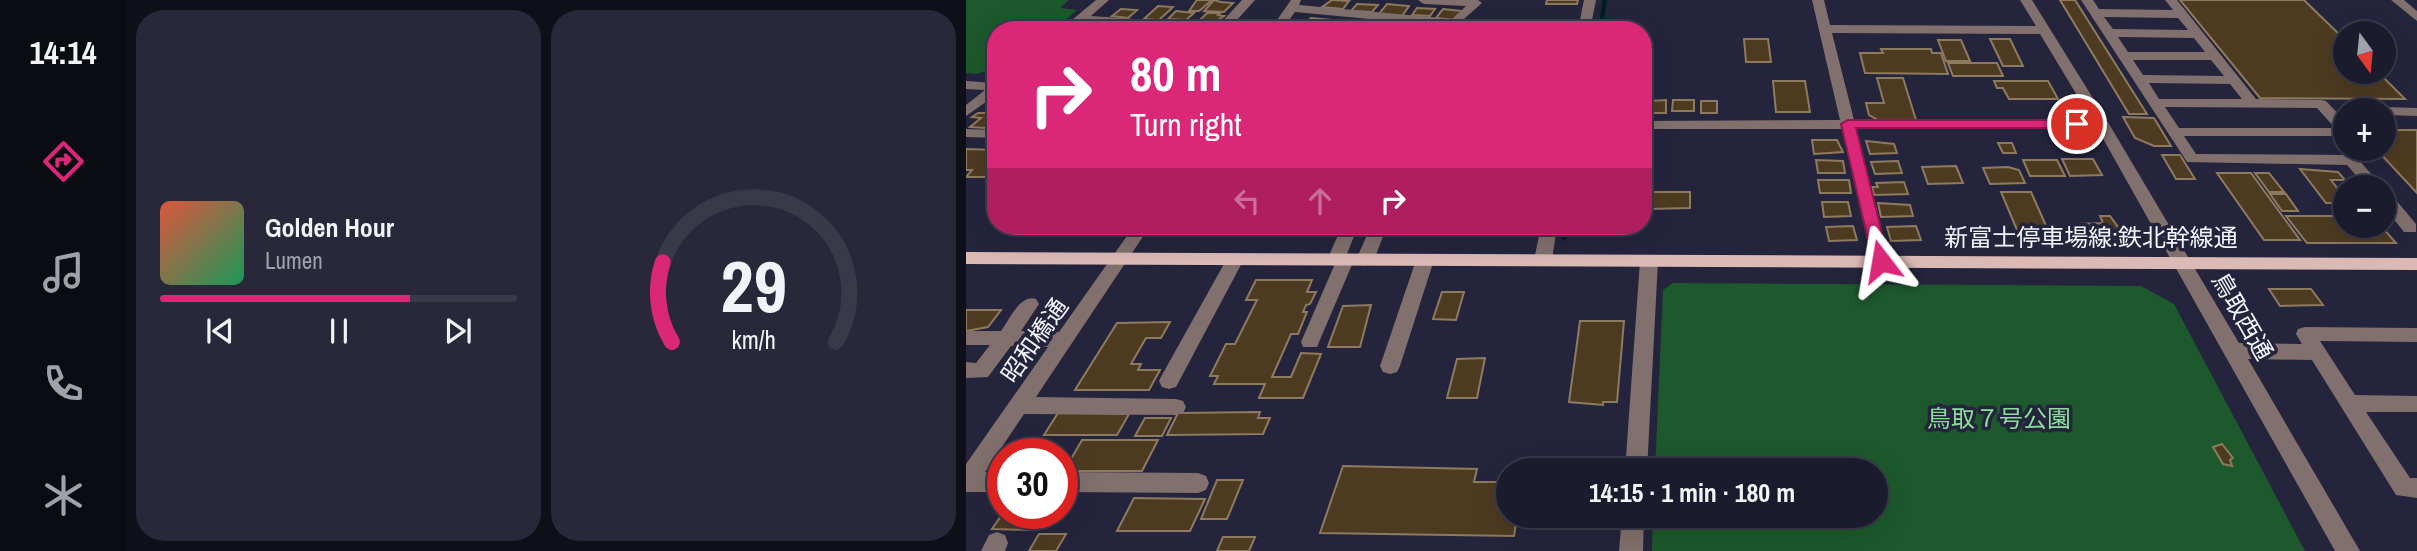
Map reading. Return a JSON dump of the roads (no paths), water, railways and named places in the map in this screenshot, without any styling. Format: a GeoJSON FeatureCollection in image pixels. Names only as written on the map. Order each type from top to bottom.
{"type":"FeatureCollection","features":[{"type":"Feature","properties":{"kind":"main road","name":"新富士停車場線:鉄北幹線通"},"geometry":{"type":"LineString","coordinates":[[966,258],[2417,264]]}},
{"type":"Feature","properties":{"kind":"street"},"geometry":{"type":"LineString","coordinates":[[1077,21],[1103,0]]}},
{"type":"Feature","properties":{"kind":"street"},"geometry":{"type":"LineString","coordinates":[[1229,21],[1249,0]]}},
{"type":"Feature","properties":{"kind":"street"},"geometry":{"type":"LineString","coordinates":[[1424,0],[1476,3],[1457,21]]}},
{"type":"Feature","properties":{"kind":"street"},"geometry":{"type":"LineString","coordinates":[[1586,21],[1590,0]]}},
{"type":"Feature","properties":{"kind":"street"},"geometry":{"type":"LineString","coordinates":[[1818,0],[1881,261]]}},
{"type":"Feature","properties":{"kind":"street","name":"鳥取西通"},"geometry":{"type":"LineString","coordinates":[[2026,0],[2183,262],[2348,551]]}},
{"type":"Feature","properties":{"kind":"street"},"geometry":{"type":"LineString","coordinates":[[2087,0],[2192,159],[2333,160]]}},
{"type":"Feature","properties":{"kind":"street"},"geometry":{"type":"LineString","coordinates":[[2171,0],[2252,103]]}},
{"type":"Feature","properties":{"kind":"street"},"geometry":{"type":"LineString","coordinates":[[2397,0],[2417,17]]}},
{"type":"Feature","properties":{"kind":"street"},"geometry":{"type":"LineString","coordinates":[[1282,21],[1294,4],[1438,21]]}},
{"type":"Feature","properties":{"kind":"street"},"geometry":{"type":"LineString","coordinates":[[2095,13],[2182,14]]}},
{"type":"Feature","properties":{"kind":"street"},"geometry":{"type":"LineString","coordinates":[[1079,19],[1108,21]]}},
{"type":"Feature","properties":{"kind":"street"},"geometry":{"type":"LineString","coordinates":[[1825,29],[2044,30]]}},
{"type":"Feature","properties":{"kind":"street"},"geometry":{"type":"LineString","coordinates":[[2108,33],[2197,34]]}},
{"type":"Feature","properties":{"kind":"street"},"geometry":{"type":"LineString","coordinates":[[2124,56],[2215,57]]}},
{"type":"Feature","properties":{"kind":"street"},"geometry":{"type":"LineString","coordinates":[[2139,79],[2234,80]]}},
{"type":"Feature","properties":{"kind":"street"},"geometry":{"type":"LineString","coordinates":[[966,85],[987,87]]}},
{"type":"Feature","properties":{"kind":"street"},"geometry":{"type":"LineString","coordinates":[[966,112],[987,95]]}},
{"type":"Feature","properties":{"kind":"street"},"geometry":{"type":"LineString","coordinates":[[2155,103],[2321,104],[2333,117]]}},
{"type":"Feature","properties":{"kind":"street"},"geometry":{"type":"LineString","coordinates":[[2328,111],[2333,111]]}},
{"type":"Feature","properties":{"kind":"street"},"geometry":{"type":"LineString","coordinates":[[2396,111],[2417,112]]}},
{"type":"Feature","properties":{"kind":"street"},"geometry":{"type":"LineString","coordinates":[[1652,125],[2102,124]]}},
{"type":"Feature","properties":{"kind":"street"},"geometry":{"type":"LineString","coordinates":[[2174,132],[2333,132]]}},
{"type":"Feature","properties":{"kind":"street"},"geometry":{"type":"LineString","coordinates":[[2326,132],[2333,140]]}},
{"type":"Feature","properties":{"kind":"street"},"geometry":{"type":"LineString","coordinates":[[966,133],[987,134]]}},
{"type":"Feature","properties":{"kind":"street"},"geometry":{"type":"LineString","coordinates":[[2352,161],[2364,175]]}},
{"type":"Feature","properties":{"kind":"street"},"geometry":{"type":"LineString","coordinates":[[2396,211],[2410,228]]}},
{"type":"Feature","properties":{"kind":"street","name":"昭和橋通"},"geometry":{"type":"LineString","coordinates":[[968,477],[1136,235]]}},
{"type":"Feature","properties":{"kind":"street"},"geometry":{"type":"LineString","coordinates":[[1310,342],[1348,235]]}},
{"type":"Feature","properties":{"kind":"street"},"geometry":{"type":"LineString","coordinates":[[1365,260],[1375,235]]}},
{"type":"Feature","properties":{"kind":"street"},"geometry":{"type":"LineString","coordinates":[[1543,260],[1547,235]]}},
{"type":"Feature","properties":{"kind":"street"},"geometry":{"type":"LineString","coordinates":[[1169,382],[1235,259]]}},
{"type":"Feature","properties":{"kind":"street"},"geometry":{"type":"LineString","coordinates":[[1390,366],[1425,260]]}},
{"type":"Feature","properties":{"kind":"street"},"geometry":{"type":"LineString","coordinates":[[1637,458],[1649,261]]}},
{"type":"Feature","properties":{"kind":"street"},"geometry":{"type":"LineString","coordinates":[[966,370],[981,371],[1030,304]]}},
{"type":"Feature","properties":{"kind":"street"},"geometry":{"type":"LineString","coordinates":[[2417,335],[2305,334],[2404,488],[2417,488]]}},
{"type":"Feature","properties":{"kind":"street"},"geometry":{"type":"LineString","coordinates":[[966,338],[1065,340]]}},
{"type":"Feature","properties":{"kind":"street"},"geometry":{"type":"LineString","coordinates":[[2234,351],[2317,352]]}},
{"type":"Feature","properties":{"kind":"street"},"geometry":{"type":"LineString","coordinates":[[2350,403],[2417,404]]}},
{"type":"Feature","properties":{"kind":"street"},"geometry":{"type":"LineString","coordinates":[[1019,405],[1176,407]]}},
{"type":"Feature","properties":{"kind":"street"},"geometry":{"type":"LineString","coordinates":[[968,477],[987,480]]}},
{"type":"Feature","properties":{"kind":"street"},"geometry":{"type":"LineString","coordinates":[[1078,482],[1198,483]]}},
{"type":"Feature","properties":{"kind":"street"},"geometry":{"type":"LineString","coordinates":[[1631,551],[1632,528]]}},
{"type":"Feature","properties":{"kind":"waterway"},"geometry":{"type":"LineString","coordinates":[[1602,21],[1605,0]]}},
{"type":"Feature","properties":{"kind":"park label","name":"鳥取７号公園"},"geometry":{"type":"Point","coordinates":[1999,418]}}]}
